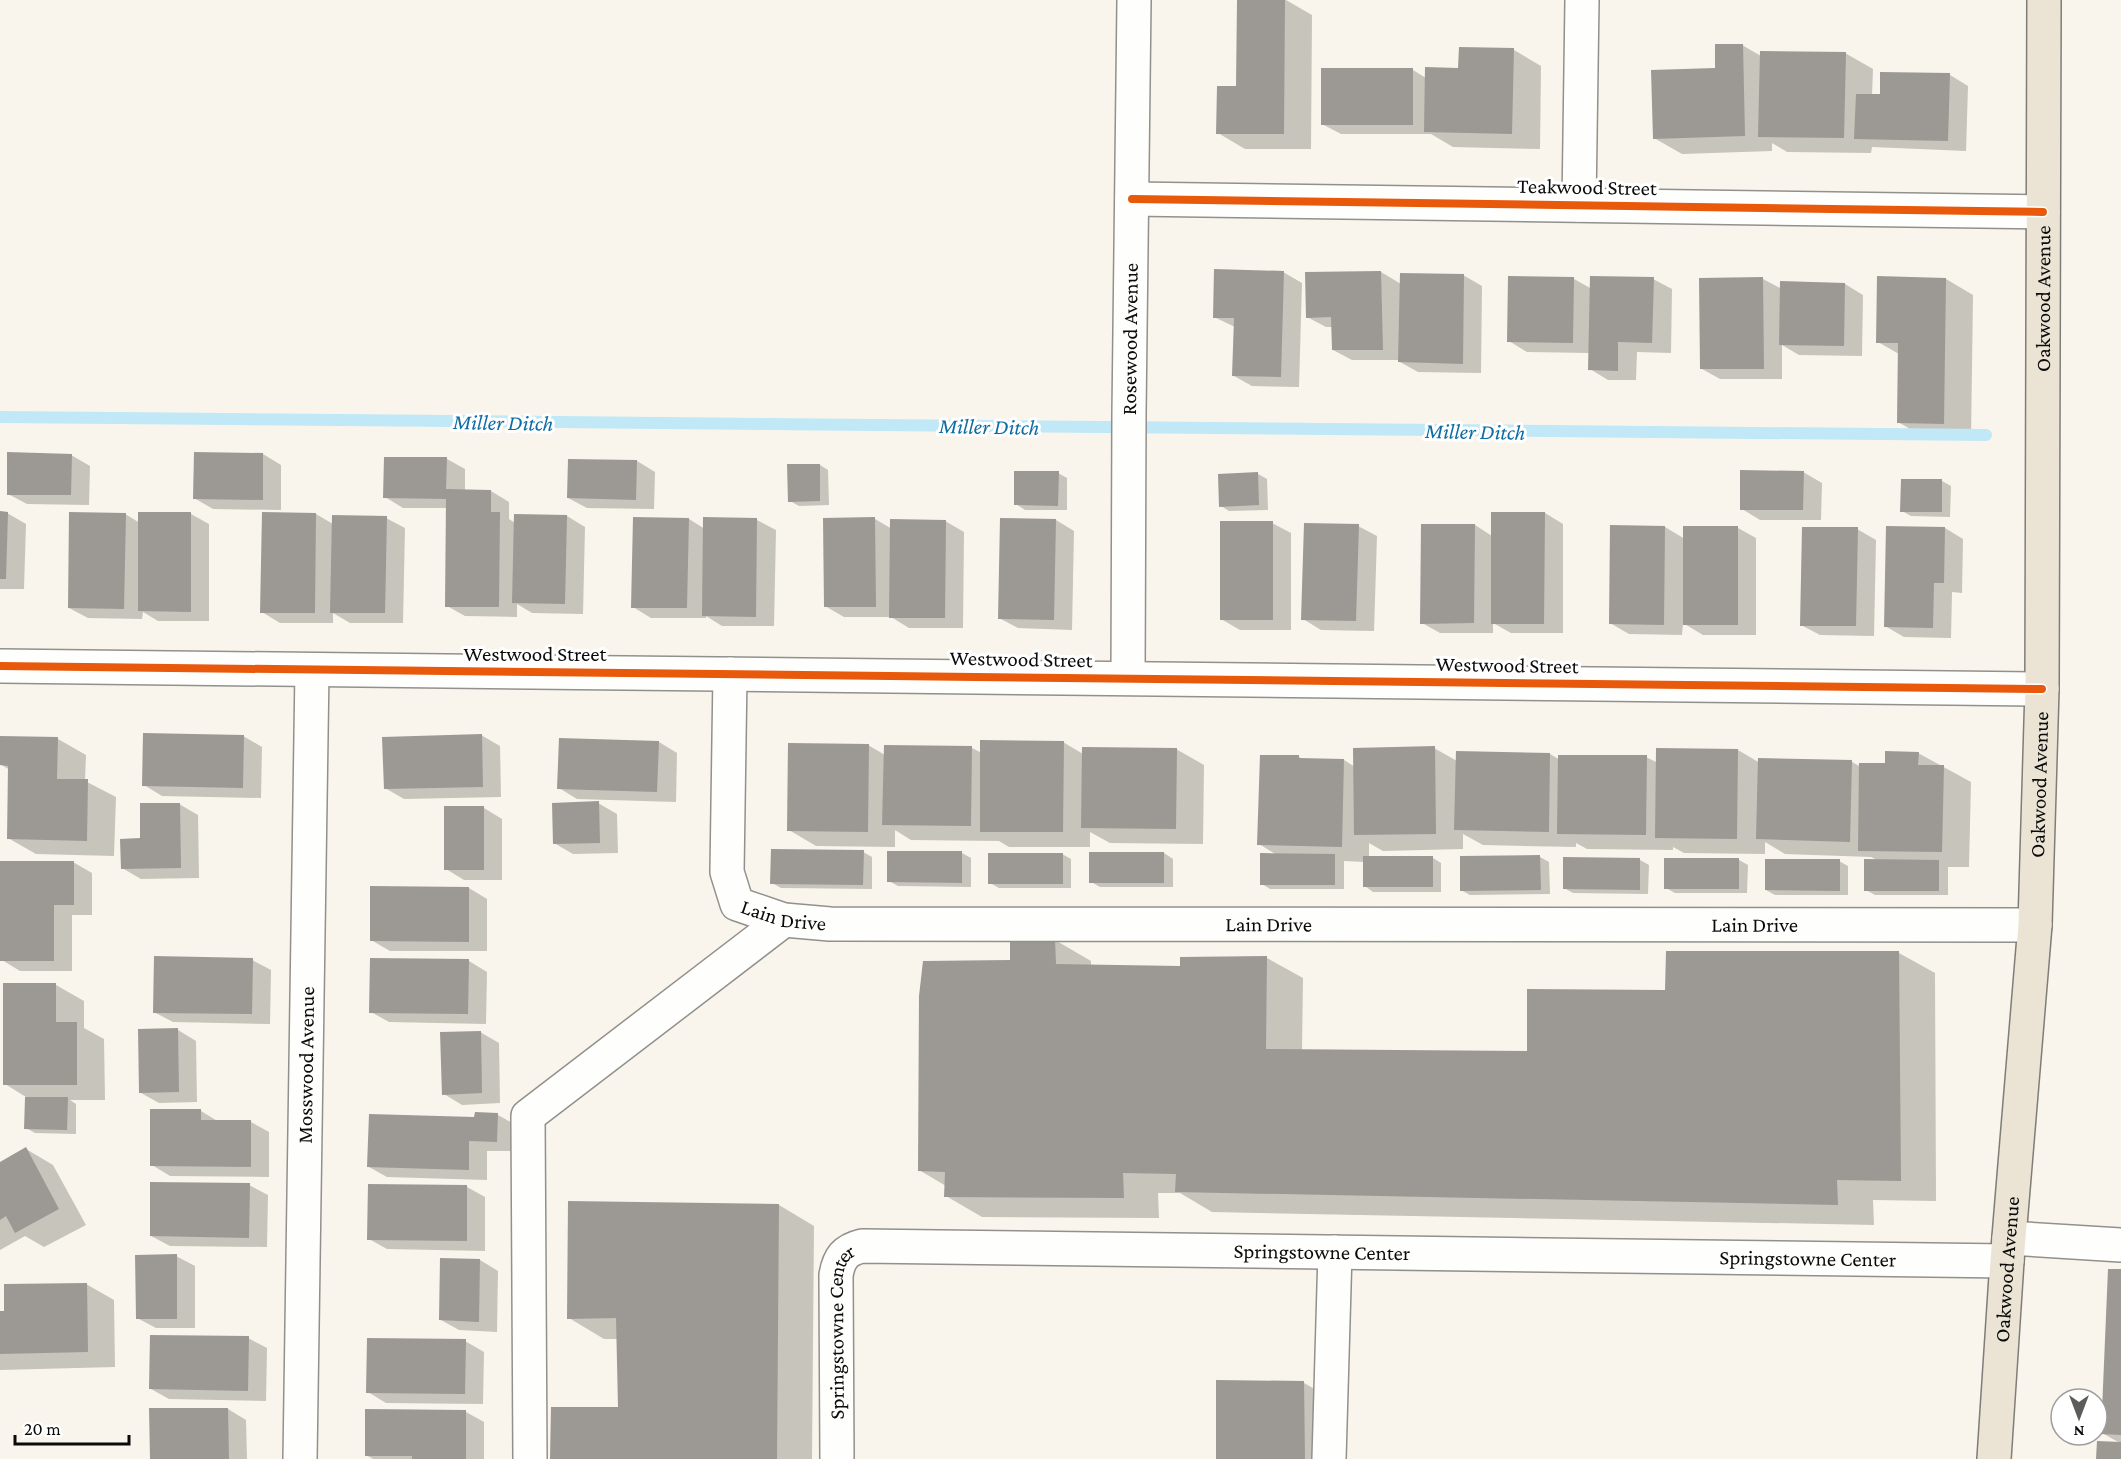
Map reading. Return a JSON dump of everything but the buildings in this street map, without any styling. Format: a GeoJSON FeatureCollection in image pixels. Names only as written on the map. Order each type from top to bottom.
{"type":"FeatureCollection","features":[{"type":"Feature","properties":{"kind":"main road","name":"Oakwood Avenue"},"geometry":{"type":"LineString","coordinates":[[1994,1459],[2008,1250],[2035,925],[2042,689],[2044,0]]}},
{"type":"Feature","properties":{"kind":"street","name":"Rosewood Avenue"},"geometry":{"type":"LineString","coordinates":[[1128,678],[1134,0]]}},
{"type":"Feature","properties":{"kind":"street"},"geometry":{"type":"LineString","coordinates":[[1580,205],[1582,0]]}},
{"type":"Feature","properties":{"kind":"street","name":"Teakwood Street"},"geometry":{"type":"LineString","coordinates":[[1132,199],[2043,212]]}},
{"type":"Feature","properties":{"kind":"street","name":"Westwood Street"},"geometry":{"type":"LineString","coordinates":[[0,666],[2042,689]]}},
{"type":"Feature","properties":{"kind":"street","name":"Mosswood Avenue"},"geometry":{"type":"LineString","coordinates":[[300,1459],[312,670]]}},
{"type":"Feature","properties":{"kind":"street","name":"Lain Drive"},"geometry":{"type":"LineString","coordinates":[[730,674],[728,872],[737,904],[784,920],[830,924],[2035,925]]}},
{"type":"Feature","properties":{"kind":"street"},"geometry":{"type":"LineString","coordinates":[[530,1459],[528,1116],[784,920]]}},
{"type":"Feature","properties":{"kind":"street","name":"Springstowne Center"},"geometry":{"type":"LineString","coordinates":[[837,1459],[836,1275],[843,1254],[862,1246],[1335,1252],[2008,1250],[2121,1245]]}},
{"type":"Feature","properties":{"kind":"street"},"geometry":{"type":"LineString","coordinates":[[1329,1459],[1335,1252]]}},
{"type":"Feature","properties":{"kind":"waterway","name":"Miller Ditch"},"geometry":{"type":"LineString","coordinates":[[0,417],[1986,435]]}},
{"type":"Feature","properties":{"kind":"cycle path"},"geometry":{"type":"LineString","coordinates":[[1132,199],[2043,212]]}},
{"type":"Feature","properties":{"kind":"cycle path"},"geometry":{"type":"LineString","coordinates":[[0,666],[2042,689]]}}]}
